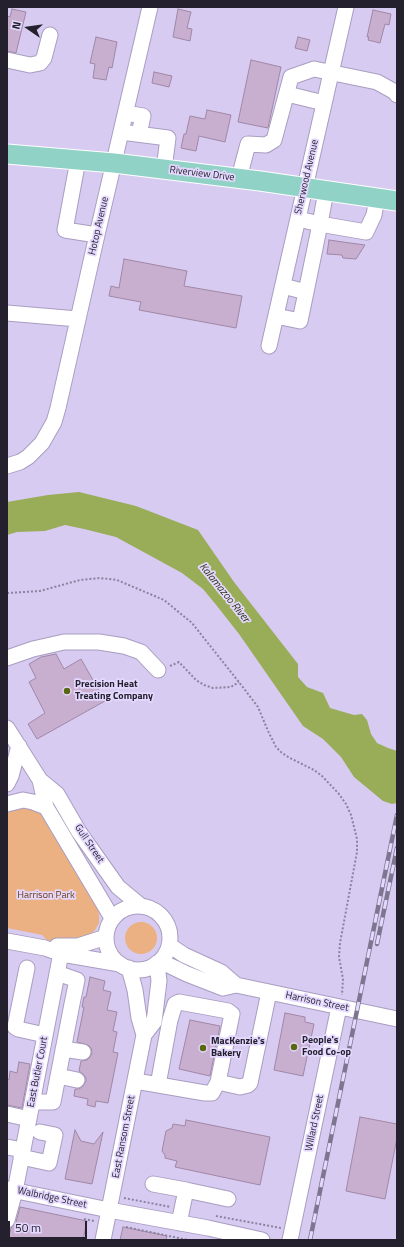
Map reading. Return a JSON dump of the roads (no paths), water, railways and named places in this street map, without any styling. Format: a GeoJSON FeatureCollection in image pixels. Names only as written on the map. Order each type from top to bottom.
{"type":"FeatureCollection","features":[{"type":"Feature","properties":{"kind":"main road","name":"Riverview Drive"},"geometry":{"type":"LineString","coordinates":[[7,154],[114,163],[239,178],[397,201]]}},
{"type":"Feature","properties":{"kind":"street","name":"Hotop Avenue"},"geometry":{"type":"LineString","coordinates":[[7,466],[20,462],[28,457],[42,443],[54,422],[150,7]]}},
{"type":"Feature","properties":{"kind":"street","name":"Sherwood Avenue"},"geometry":{"type":"LineString","coordinates":[[269,346],[346,7]]}},
{"type":"Feature","properties":{"kind":"street"},"geometry":{"type":"LineString","coordinates":[[7,60],[30,65],[40,63],[44,58],[50,35]]}},
{"type":"Feature","properties":{"kind":"street"},"geometry":{"type":"LineString","coordinates":[[239,178],[248,144],[266,144],[274,140],[291,76],[314,69],[331,72],[377,82],[395,92],[397,95]]}},
{"type":"Feature","properties":{"kind":"street"},"geometry":{"type":"LineString","coordinates":[[287,94],[324,103]]}},
{"type":"Feature","properties":{"kind":"street"},"geometry":{"type":"LineString","coordinates":[[126,113],[143,116],[139,134]]}},
{"type":"Feature","properties":{"kind":"street"},"geometry":{"type":"LineString","coordinates":[[121,132],[168,138],[164,169]]}},
{"type":"Feature","properties":{"kind":"street"},"geometry":{"type":"LineString","coordinates":[[78,160],[65,230],[97,235]]}},
{"type":"Feature","properties":{"kind":"street"},"geometry":{"type":"LineString","coordinates":[[276,316],[300,321],[326,191]]}},
{"type":"Feature","properties":{"kind":"street"},"geometry":{"type":"LineString","coordinates":[[298,219],[366,232],[374,215],[377,198]]}},
{"type":"Feature","properties":{"kind":"street"},"geometry":{"type":"LineString","coordinates":[[283,286],[306,292]]}},
{"type":"Feature","properties":{"kind":"street"},"geometry":{"type":"LineString","coordinates":[[7,313],[78,319]]}},
{"type":"Feature","properties":{"kind":"street"},"geometry":{"type":"LineString","coordinates":[[7,658],[33,649],[64,642],[99,642],[124,646],[141,652],[158,670]]}},
{"type":"Feature","properties":{"kind":"street","name":"Gull Street"},"geometry":{"type":"LineString","coordinates":[[7,728],[40,780],[57,794],[79,832],[118,887],[141,906]]}},
{"type":"Feature","properties":{"kind":"street"},"geometry":{"type":"LineString","coordinates":[[7,784],[11,776],[19,746]]}},
{"type":"Feature","properties":{"kind":"street","name":"Gull Street"},"geometry":{"type":"LineString","coordinates":[[40,780],[46,807],[112,918]]}},
{"type":"Feature","properties":{"kind":"street"},"geometry":{"type":"LineString","coordinates":[[7,804],[22,800],[46,807]]}},
{"type":"Feature","properties":{"kind":"street"},"geometry":{"type":"LineString","coordinates":[[7,940],[139,970],[158,962],[165,955],[169,945],[170,934],[167,924],[164,919],[152,908],[141,906],[130,907],[120,911],[112,918],[106,937],[108,948],[112,957],[124,966]]}},
{"type":"Feature","properties":{"kind":"street"},"geometry":{"type":"LineString","coordinates":[[45,948],[53,945],[78,946],[106,937]]}},
{"type":"Feature","properties":{"kind":"street"},"geometry":{"type":"LineString","coordinates":[[169,945],[184,956],[222,972],[236,985],[230,1000],[228,1011]]}},
{"type":"Feature","properties":{"kind":"street","name":"East Butler Court"},"geometry":{"type":"LineString","coordinates":[[7,1220],[11,1190],[22,1154],[61,953]]}},
{"type":"Feature","properties":{"kind":"street","name":"East Ransom Street"},"geometry":{"type":"LineString","coordinates":[[144,1034],[154,1022],[159,981],[158,962]]}},
{"type":"Feature","properties":{"kind":"street","name":"Harrison Street"},"geometry":{"type":"LineString","coordinates":[[158,962],[223,988],[236,985],[397,1019]]}},
{"type":"Feature","properties":{"kind":"street","name":"East Ransom Street"},"geometry":{"type":"LineString","coordinates":[[103,1240],[144,1034],[139,1018],[135,990],[124,966]]}},
{"type":"Feature","properties":{"kind":"street"},"geometry":{"type":"LineString","coordinates":[[27,968],[15,1027],[45,1035]]}},
{"type":"Feature","properties":{"kind":"street"},"geometry":{"type":"LineString","coordinates":[[32,1102],[53,1102],[77,980],[57,974]]}},
{"type":"Feature","properties":{"kind":"street"},"geometry":{"type":"LineString","coordinates":[[218,1082],[240,1087],[250,1083],[269,992]]}},
{"type":"Feature","properties":{"kind":"street"},"geometry":{"type":"LineString","coordinates":[[135,1081],[158,1085],[205,1093],[212,1093],[218,1082],[232,1014],[228,1011],[179,1002],[175,1004],[170,1020],[158,1085]]}},
{"type":"Feature","properties":{"kind":"street","name":"Willard Street"},"geometry":{"type":"LineString","coordinates":[[286,1234],[339,1006]]}},
{"type":"Feature","properties":{"kind":"street"},"geometry":{"type":"LineString","coordinates":[[63,1049],[83,1052]]}},
{"type":"Feature","properties":{"kind":"street"},"geometry":{"type":"LineString","coordinates":[[58,1076],[77,1080]]}},
{"type":"Feature","properties":{"kind":"street"},"geometry":{"type":"LineString","coordinates":[[7,1114],[29,1119]]}},
{"type":"Feature","properties":{"kind":"street"},"geometry":{"type":"LineString","coordinates":[[7,1147],[22,1154],[49,1163],[54,1135],[40,1132]]}},
{"type":"Feature","properties":{"kind":"street"},"geometry":{"type":"LineString","coordinates":[[153,1184],[228,1199]]}},
{"type":"Feature","properties":{"kind":"street","name":"Walbridge Street"},"geometry":{"type":"LineString","coordinates":[[11,1190],[109,1210],[180,1216],[208,1227],[262,1240]]}},
{"type":"Feature","properties":{"kind":"street"},"geometry":{"type":"LineString","coordinates":[[180,1216],[186,1190]]}},
{"type":"Feature","properties":{"kind":"water","name":"Kalamazoo River"},"geometry":{"type":"Polygon","coordinates":[[[79,492],[136,506],[198,530],[234,582],[298,664],[298,677],[307,687],[323,693],[330,708],[354,715],[362,714],[367,720],[371,734],[377,743],[397,751],[397,803],[392,804],[383,801],[354,777],[341,757],[323,739],[303,726],[239,634],[217,606],[203,589],[182,573],[116,537],[84,529],[65,525],[45,531],[17,532],[7,535],[7,502],[48,495],[79,492]]]}},
{"type":"Feature","properties":{"kind":"railway"},"geometry":{"type":"LineString","coordinates":[[310,1240],[397,815]]}},
{"type":"Feature","properties":{"kind":"railway"},"geometry":{"type":"LineString","coordinates":[[377,944],[397,848]]}},
{"type":"Feature","properties":{"kind":"place","name":"Precision Heat Treating Company"},"geometry":{"type":"Point","coordinates":[67,691]}},
{"type":"Feature","properties":{"kind":"place","name":"People's Food Co-op"},"geometry":{"type":"Point","coordinates":[294,1047]}},
{"type":"Feature","properties":{"kind":"place","name":"MacKenzie's Bakery"},"geometry":{"type":"Point","coordinates":[203,1048]}},
{"type":"Feature","properties":{"kind":"park label","name":"Harrison Park"},"geometry":{"type":"Point","coordinates":[46,896]}}]}
